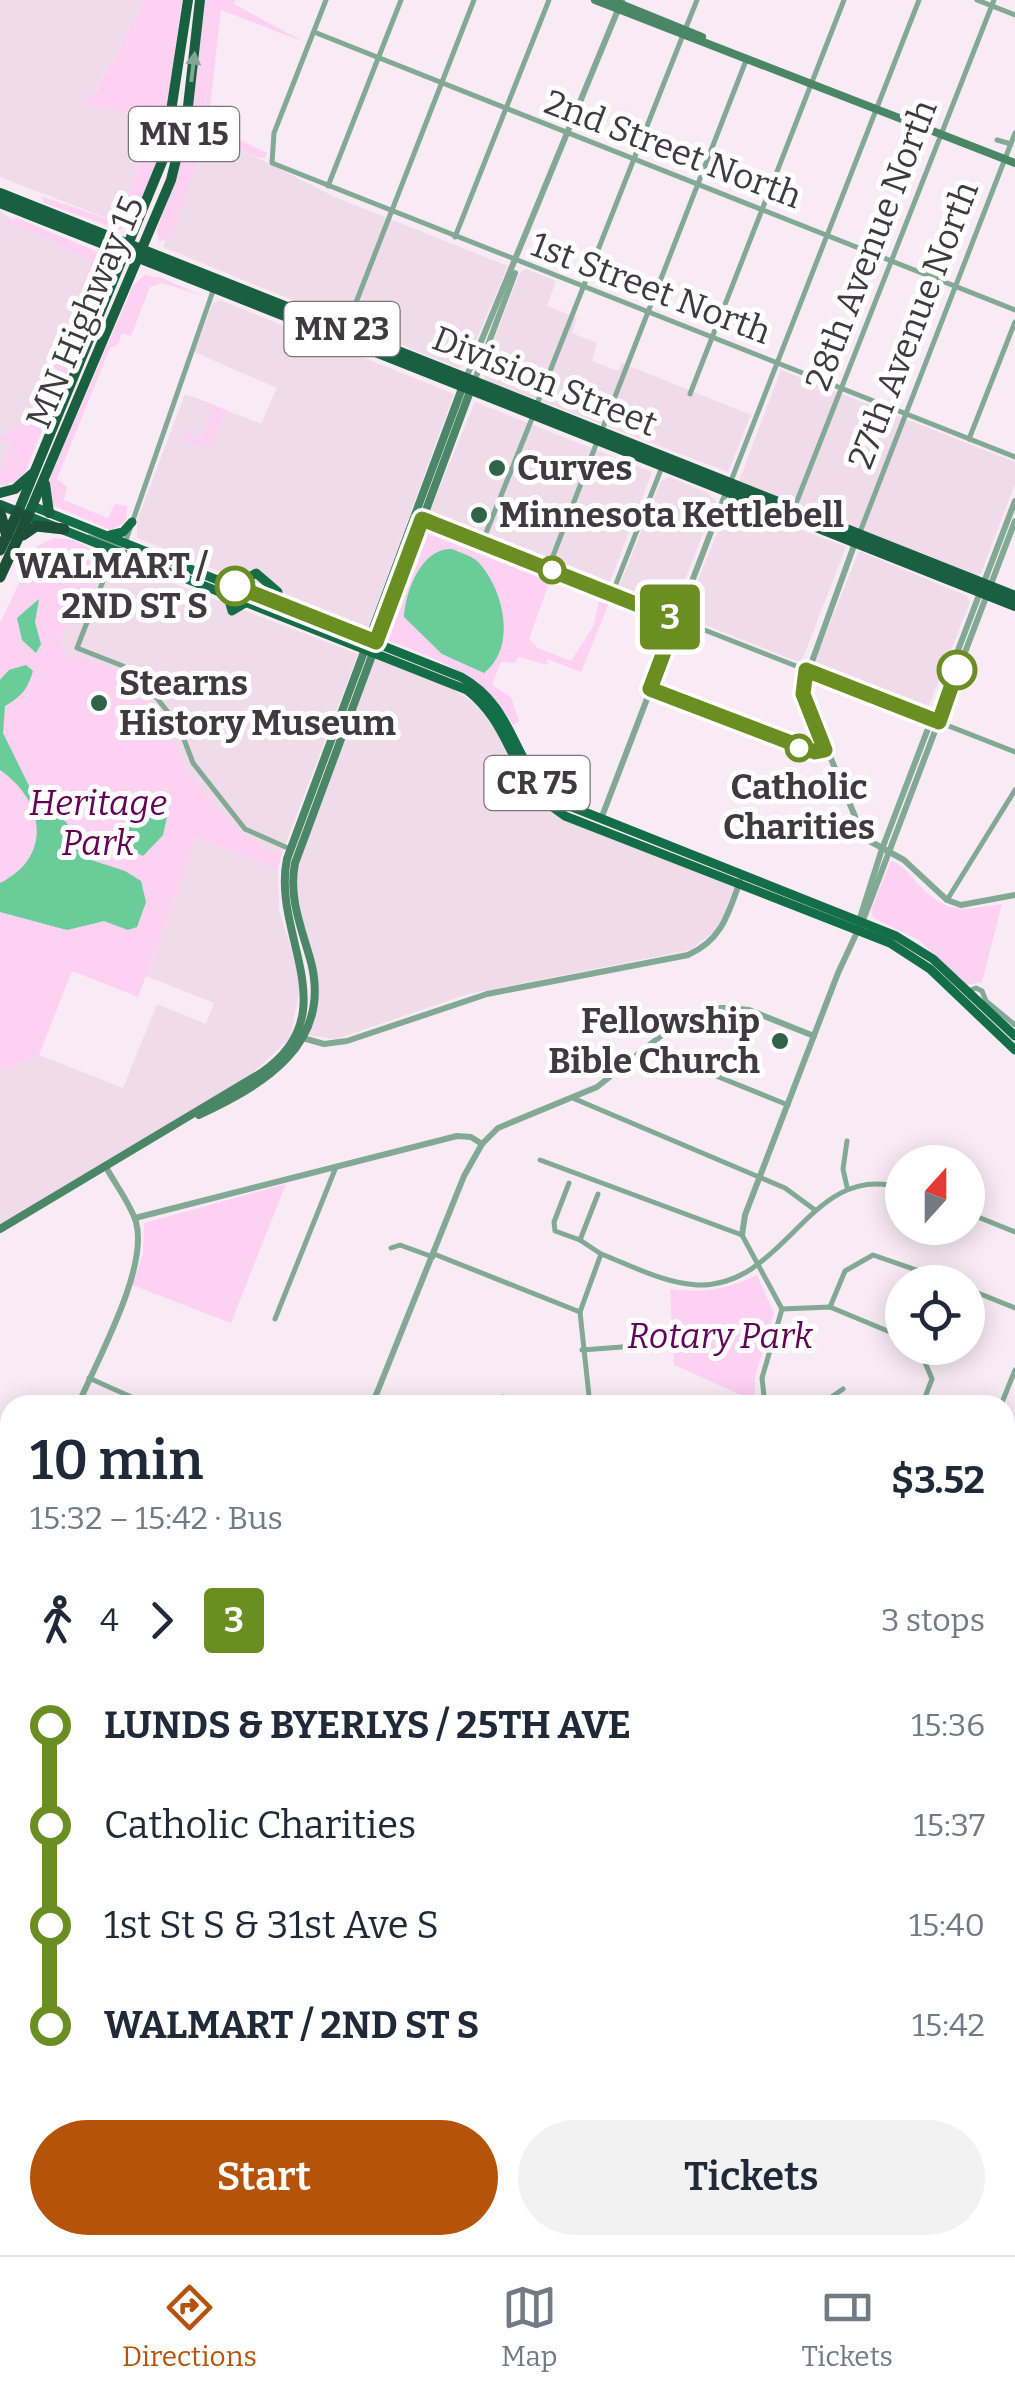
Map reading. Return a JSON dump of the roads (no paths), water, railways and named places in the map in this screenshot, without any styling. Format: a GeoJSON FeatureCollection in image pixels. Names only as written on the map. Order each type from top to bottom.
{"type":"FeatureCollection","features":[{"type":"Feature","properties":{"kind":"highway","name":"MN Highway 15"},"geometry":{"type":"LineString","coordinates":[[0,578],[12,539],[122,295],[138,224],[171,129],[188,0]]}},
{"type":"Feature","properties":{"kind":"highway","name":"MN Highway 15"},"geometry":{"type":"LineString","coordinates":[[41,473],[108,300],[158,211],[184,132],[200,0]]}},
{"type":"Feature","properties":{"kind":"highway","name":"Division Street"},"geometry":{"type":"LineString","coordinates":[[0,192],[98,231],[180,277],[534,411],[985,589],[1015,606]]}},
{"type":"Feature","properties":{"kind":"highway","name":"Division Street"},"geometry":{"type":"LineString","coordinates":[[0,203],[62,229],[198,271],[468,385]]}},
{"type":"Feature","properties":{"kind":"highway"},"geometry":{"type":"LineString","coordinates":[[158,211],[153,234],[156,246],[198,271]]}},
{"type":"Feature","properties":{"kind":"highway"},"geometry":{"type":"LineString","coordinates":[[98,231],[124,232],[138,224]]}},
{"type":"Feature","properties":{"kind":"highway"},"geometry":{"type":"LineString","coordinates":[[62,229],[111,257],[114,272],[108,300]]}},
{"type":"Feature","properties":{"kind":"highway"},"geometry":{"type":"LineString","coordinates":[[122,295],[143,273],[180,277]]}},
{"type":"Feature","properties":{"kind":"highway","name":"Division Street"},"geometry":{"type":"LineString","coordinates":[[599,437],[662,467],[794,509],[857,539]]}},
{"type":"Feature","properties":{"kind":"highway"},"geometry":{"type":"LineString","coordinates":[[0,493],[16,489],[41,473],[48,512]]}},
{"type":"Feature","properties":{"kind":"highway","name":"CR 75"},"geometry":{"type":"LineString","coordinates":[[0,493],[25,509]]}},
{"type":"Feature","properties":{"kind":"highway"},"geometry":{"type":"LineString","coordinates":[[0,505],[25,509]]}},
{"type":"Feature","properties":{"kind":"highway"},"geometry":{"type":"LineString","coordinates":[[0,513],[12,539],[36,526],[64,530]]}},
{"type":"Feature","properties":{"kind":"highway","name":"MN Highway 15"},"geometry":{"type":"LineString","coordinates":[[0,550],[12,539]]}},
{"type":"Feature","properties":{"kind":"highway","name":"Division Street"},"geometry":{"type":"LineString","coordinates":[[985,589],[1015,596]]}},
{"type":"Feature","properties":{"kind":"main road"},"geometry":{"type":"LineString","coordinates":[[595,0],[620,4]]}},
{"type":"Feature","properties":{"kind":"main road"},"geometry":{"type":"LineString","coordinates":[[610,0],[1015,163]]}},
{"type":"Feature","properties":{"kind":"main road"},"geometry":{"type":"LineString","coordinates":[[299,1037],[305,982],[284,895],[290,849],[468,385]]}},
{"type":"Feature","properties":{"kind":"main road","name":"CR 75"},"geometry":{"type":"LineString","coordinates":[[25,509],[48,512],[210,587],[250,597],[462,677],[488,693],[506,718],[538,784],[568,808],[599,824],[916,947],[1015,1036]]}},
{"type":"Feature","properties":{"kind":"main road","name":"CR 75"},"geometry":{"type":"LineString","coordinates":[[25,509],[64,530],[106,540]]}},
{"type":"Feature","properties":{"kind":"main road"},"geometry":{"type":"LineString","coordinates":[[110,564],[106,540],[132,522]]}},
{"type":"Feature","properties":{"kind":"main road"},"geometry":{"type":"LineString","coordinates":[[110,564],[125,548]]}},
{"type":"Feature","properties":{"kind":"main road","name":"CR 75"},"geometry":{"type":"LineString","coordinates":[[125,548],[235,586],[250,597]]}},
{"type":"Feature","properties":{"kind":"main road"},"geometry":{"type":"LineString","coordinates":[[235,586],[256,573],[278,592],[255,578],[248,586],[250,597]]}},
{"type":"Feature","properties":{"kind":"main road"},"geometry":{"type":"LineString","coordinates":[[0,1229],[268,1068],[299,1037],[312,1014],[314,983],[294,902],[294,869],[370,645]]}},
{"type":"Feature","properties":{"kind":"main road","name":"CR 75"},"geometry":{"type":"LineString","coordinates":[[858,925],[930,970],[1015,1050]]}},
{"type":"Feature","properties":{"kind":"street"},"geometry":{"type":"LineString","coordinates":[[314,32],[326,0]]}},
{"type":"Feature","properties":{"kind":"street"},"geometry":{"type":"LineString","coordinates":[[328,186],[401,0]]}},
{"type":"Feature","properties":{"kind":"street"},"geometry":{"type":"LineString","coordinates":[[345,330],[474,0]]}},
{"type":"Feature","properties":{"kind":"street"},"geometry":{"type":"LineString","coordinates":[[455,237],[549,0]]}},
{"type":"Feature","properties":{"kind":"street"},"geometry":{"type":"LineString","coordinates":[[482,543],[697,0]]}},
{"type":"Feature","properties":{"kind":"street"},"geometry":{"type":"LineString","coordinates":[[690,394],[844,0]]}},
{"type":"Feature","properties":{"kind":"street"},"geometry":{"type":"LineString","coordinates":[[599,824],[919,0]]}},
{"type":"Feature","properties":{"kind":"street"},"geometry":{"type":"LineString","coordinates":[[977,0],[993,3],[1015,15]]}},
{"type":"Feature","properties":{"kind":"street","name":"28th Avenue North"},"geometry":{"type":"LineString","coordinates":[[794,509],[993,3]]}},
{"type":"Feature","properties":{"kind":"street"},"geometry":{"type":"LineString","coordinates":[[468,385],[620,4]]}},
{"type":"Feature","properties":{"kind":"street","name":"2nd Street North"},"geometry":{"type":"LineString","coordinates":[[314,32],[1015,310]]}},
{"type":"Feature","properties":{"kind":"street","name":"1st Street North"},"geometry":{"type":"LineString","coordinates":[[314,32],[276,128],[270,161],[1015,458]]}},
{"type":"Feature","properties":{"kind":"street"},"geometry":{"type":"LineString","coordinates":[[548,569],[747,58]]}},
{"type":"Feature","properties":{"kind":"street","name":"27th Avenue North"},"geometry":{"type":"LineString","coordinates":[[857,539],[1015,133]]}},
{"type":"Feature","properties":{"kind":"street"},"geometry":{"type":"LineString","coordinates":[[998,140],[1010,144]]}},
{"type":"Feature","properties":{"kind":"street"},"geometry":{"type":"LineString","coordinates":[[83,537],[125,548],[214,290]]}},
{"type":"Feature","properties":{"kind":"street"},"geometry":{"type":"LineString","coordinates":[[969,440],[1015,322]]}},
{"type":"Feature","properties":{"kind":"street"},"geometry":{"type":"LineString","coordinates":[[612,594],[662,467]]}},
{"type":"Feature","properties":{"kind":"street"},"geometry":{"type":"LineString","coordinates":[[985,589],[1015,501]]}},
{"type":"Feature","properties":{"kind":"street"},"geometry":{"type":"LineString","coordinates":[[418,518],[1015,752]]}},
{"type":"Feature","properties":{"kind":"street"},"geometry":{"type":"LineString","coordinates":[[742,1235],[760,1176],[966,635],[1015,521]]}},
{"type":"Feature","properties":{"kind":"street"},"geometry":{"type":"LineString","coordinates":[[857,539],[806,670],[803,694],[864,838],[885,850],[946,900],[961,906],[1015,895]]}},
{"type":"Feature","properties":{"kind":"street"},"geometry":{"type":"LineString","coordinates":[[110,564],[77,648],[123,666],[144,682],[179,726],[194,763],[245,829],[290,849]]}},
{"type":"Feature","properties":{"kind":"street"},"geometry":{"type":"LineString","coordinates":[[650,689],[804,750],[825,750]]}},
{"type":"Feature","properties":{"kind":"street"},"geometry":{"type":"LineString","coordinates":[[946,900],[1015,790]]}},
{"type":"Feature","properties":{"kind":"street"},"geometry":{"type":"LineString","coordinates":[[299,1037],[324,1044],[346,1042],[487,994],[688,956],[708,946],[724,926],[740,879]]}},
{"type":"Feature","properties":{"kind":"street"},"geometry":{"type":"LineString","coordinates":[[964,993],[976,988],[982,991],[986,1001],[1015,1025]]}},
{"type":"Feature","properties":{"kind":"street"},"geometry":{"type":"LineString","coordinates":[[376,1395],[482,1144],[515,1119],[575,1100],[682,1019],[712,1008],[749,1010],[814,1036]]}},
{"type":"Feature","properties":{"kind":"street"},"geometry":{"type":"LineString","coordinates":[[647,1048],[788,1105]]}},
{"type":"Feature","properties":{"kind":"street"},"geometry":{"type":"LineString","coordinates":[[575,1100],[760,1176],[786,1188],[814,1210]]}},
{"type":"Feature","properties":{"kind":"street"},"geometry":{"type":"LineString","coordinates":[[135,1218],[457,1136],[472,1137],[482,1144]]}},
{"type":"Feature","properties":{"kind":"street"},"geometry":{"type":"LineString","coordinates":[[847,1141],[847,1187]]}},
{"type":"Feature","properties":{"kind":"street"},"geometry":{"type":"LineString","coordinates":[[540,1160],[742,1235],[782,1308],[762,1378],[764,1395]]}},
{"type":"Feature","properties":{"kind":"street"},"geometry":{"type":"LineString","coordinates":[[82,1395],[133,1271],[140,1242],[135,1218],[106,1167]]}},
{"type":"Feature","properties":{"kind":"street"},"geometry":{"type":"LineString","coordinates":[[275,1319],[336,1167]]}},
{"type":"Feature","properties":{"kind":"street"},"geometry":{"type":"LineString","coordinates":[[569,1183],[554,1227],[602,1254],[676,1282],[700,1285],[728,1280],[758,1266],[814,1210],[847,1187],[872,1182],[885,1185]]}},
{"type":"Feature","properties":{"kind":"street"},"geometry":{"type":"LineString","coordinates":[[580,1240],[598,1194]]}},
{"type":"Feature","properties":{"kind":"street"},"geometry":{"type":"LineString","coordinates":[[985,1220],[1015,1232]]}},
{"type":"Feature","properties":{"kind":"street"},"geometry":{"type":"LineString","coordinates":[[391,1248],[400,1245],[433,1256],[580,1312]]}},
{"type":"Feature","properties":{"kind":"street"},"geometry":{"type":"LineString","coordinates":[[589,1395],[580,1312],[602,1254]]}},
{"type":"Feature","properties":{"kind":"street"},"geometry":{"type":"LineString","coordinates":[[830,1307],[845,1271],[873,1255],[902,1265]]}},
{"type":"Feature","properties":{"kind":"street"},"geometry":{"type":"LineString","coordinates":[[985,1296],[1015,1308]]}},
{"type":"Feature","properties":{"kind":"street"},"geometry":{"type":"LineString","coordinates":[[782,1308],[830,1307],[885,1330]]}},
{"type":"Feature","properties":{"kind":"street"},"geometry":{"type":"LineString","coordinates":[[582,1350],[635,1346]]}},
{"type":"Feature","properties":{"kind":"street"},"geometry":{"type":"LineString","coordinates":[[926,1395],[932,1380],[930,1365]]}},
{"type":"Feature","properties":{"kind":"street"},"geometry":{"type":"LineString","coordinates":[[1013,1381],[1015,1370]]}},
{"type":"Feature","properties":{"kind":"street"},"geometry":{"type":"LineString","coordinates":[[89,1378],[127,1395]]}},
{"type":"Feature","properties":{"kind":"street"},"geometry":{"type":"LineString","coordinates":[[834,1395],[843,1389]]}},
{"type":"Feature","properties":{"kind":"place","name":"Curves"},"geometry":{"type":"Point","coordinates":[497,468]}},
{"type":"Feature","properties":{"kind":"place","name":"Minnesota Kettlebell"},"geometry":{"type":"Point","coordinates":[479,515]}},
{"type":"Feature","properties":{"kind":"place","name":"WALMART / 2ND ST S"},"geometry":{"type":"Point","coordinates":[235,586]}},
{"type":"Feature","properties":{"kind":"place","name":"Stearns History Museum"},"geometry":{"type":"Point","coordinates":[99,703]}},
{"type":"Feature","properties":{"kind":"place","name":"Catholic Charities"},"geometry":{"type":"Point","coordinates":[799,748]}},
{"type":"Feature","properties":{"kind":"place","name":"Fellowship Bible Church"},"geometry":{"type":"Point","coordinates":[780,1041]}},
{"type":"Feature","properties":{"kind":"park label","name":"Heritage Park"},"geometry":{"type":"Point","coordinates":[98,823]}},
{"type":"Feature","properties":{"kind":"park label","name":"Rotary Park"},"geometry":{"type":"Point","coordinates":[720,1336]}}]}
